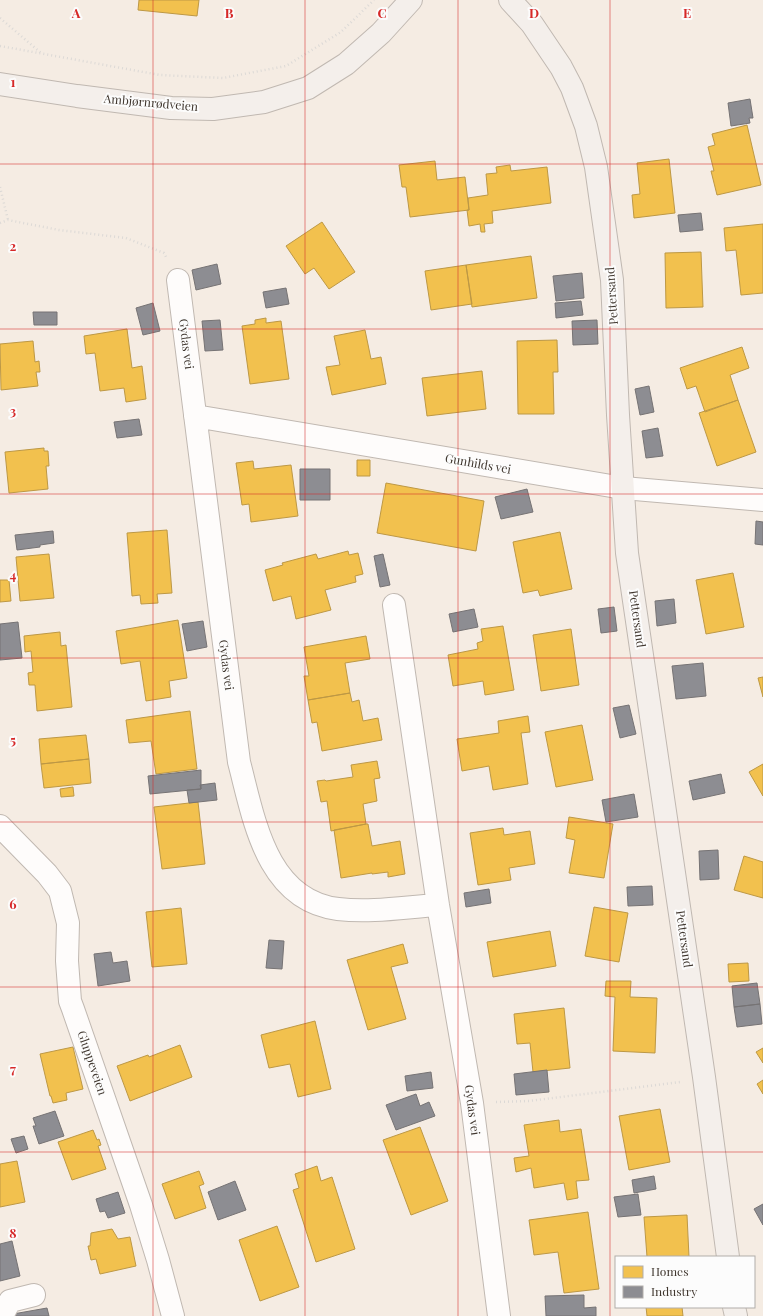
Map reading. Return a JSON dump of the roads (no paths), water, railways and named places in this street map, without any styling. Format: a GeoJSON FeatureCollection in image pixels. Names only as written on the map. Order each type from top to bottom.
{"type":"FeatureCollection","features":[{"type":"Feature","properties":{"kind":"street","name":"Ambjørnrødveien"},"geometry":{"type":"LineString","coordinates":[[0,84],[171,108],[213,109],[264,102],[308,88],[346,64],[381,33],[411,0]]}},
{"type":"Feature","properties":{"kind":"street","name":"Pettersand"},"geometry":{"type":"LineString","coordinates":[[510,0],[532,24],[569,81],[586,126],[596,168],[612,280],[627,553],[704,1077],[728,1256]]}},
{"type":"Feature","properties":{"kind":"street","name":"Gydas vei"},"geometry":{"type":"LineString","coordinates":[[178,280],[238,762],[258,835],[266,854],[291,888],[304,898],[320,905],[339,909],[365,910],[438,905]]}},
{"type":"Feature","properties":{"kind":"street","name":"Gunhilds vei"},"geometry":{"type":"LineString","coordinates":[[195,416],[623,488],[763,500]]}},
{"type":"Feature","properties":{"kind":"street","name":"Gydas vei"},"geometry":{"type":"LineString","coordinates":[[394,605],[438,905],[472,1103],[499,1316]]}},
{"type":"Feature","properties":{"kind":"street","name":"Gluppeveien"},"geometry":{"type":"LineString","coordinates":[[0,826],[47,874],[60,892],[68,923],[67,961],[70,1000],[158,1260],[173,1316]]}},
{"type":"Feature","properties":{"kind":"street"},"geometry":{"type":"LineString","coordinates":[[2,1316],[10,1302],[34,1295]]}}]}
